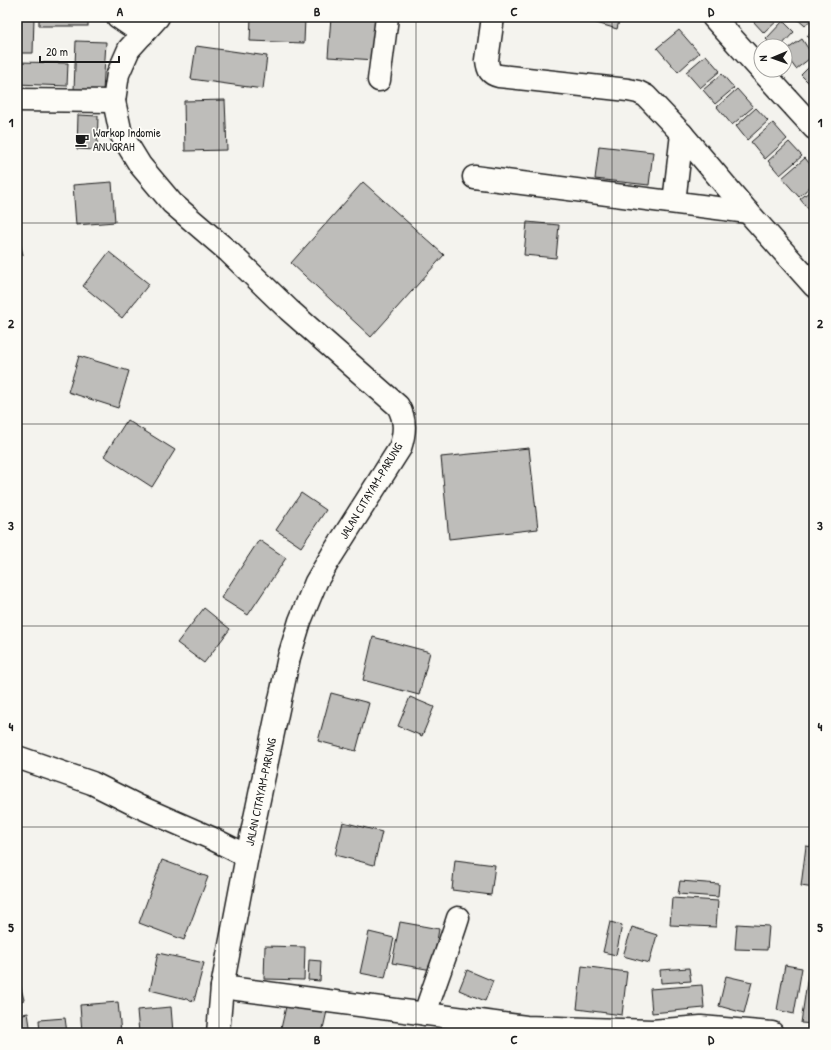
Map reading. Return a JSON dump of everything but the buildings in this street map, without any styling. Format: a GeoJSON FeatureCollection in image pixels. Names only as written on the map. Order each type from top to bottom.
{"type":"FeatureCollection","features":[{"type":"Feature","properties":{"kind":"street"},"geometry":{"type":"LineString","coordinates":[[118,17],[143,34]]}},
{"type":"Feature","properties":{"kind":"street","name":"JALAN CITAYAM-PARUNG"},"geometry":{"type":"LineString","coordinates":[[158,17],[129,49],[118,74],[114,101],[120,134],[140,165],[172,203],[229,252],[289,310],[398,406],[404,422],[403,440],[400,448],[316,582],[300,621],[289,658],[222,986],[218,1033]]}},
{"type":"Feature","properties":{"kind":"street"},"geometry":{"type":"LineString","coordinates":[[379,80],[386,17]]}},
{"type":"Feature","properties":{"kind":"street"},"geometry":{"type":"LineString","coordinates":[[493,17],[487,60],[490,71],[494,75],[628,90],[638,92],[646,96],[682,134],[748,212],[814,286]]}},
{"type":"Feature","properties":{"kind":"street"},"geometry":{"type":"LineString","coordinates":[[713,17],[753,61]]}},
{"type":"Feature","properties":{"kind":"street"},"geometry":{"type":"LineString","coordinates":[[768,78],[814,128]]}},
{"type":"Feature","properties":{"kind":"street"},"geometry":{"type":"LineString","coordinates":[[17,100],[114,101]]}},
{"type":"Feature","properties":{"kind":"street"},"geometry":{"type":"LineString","coordinates":[[674,202],[682,134]]}},
{"type":"Feature","properties":{"kind":"street"},"geometry":{"type":"LineString","coordinates":[[474,177],[748,212]]}},
{"type":"Feature","properties":{"kind":"street"},"geometry":{"type":"LineString","coordinates":[[17,757],[92,783],[138,806],[248,856]]}},
{"type":"Feature","properties":{"kind":"street"},"geometry":{"type":"LineString","coordinates":[[426,1014],[458,918]]}},
{"type":"Feature","properties":{"kind":"street"},"geometry":{"type":"LineString","coordinates":[[222,986],[526,1028],[652,1031],[701,1028],[772,1033]]}},
{"type":"Feature","properties":{"kind":"place","name":"Warkop Indomie ANUGRAH"},"geometry":{"type":"Point","coordinates":[82,140]}}]}
